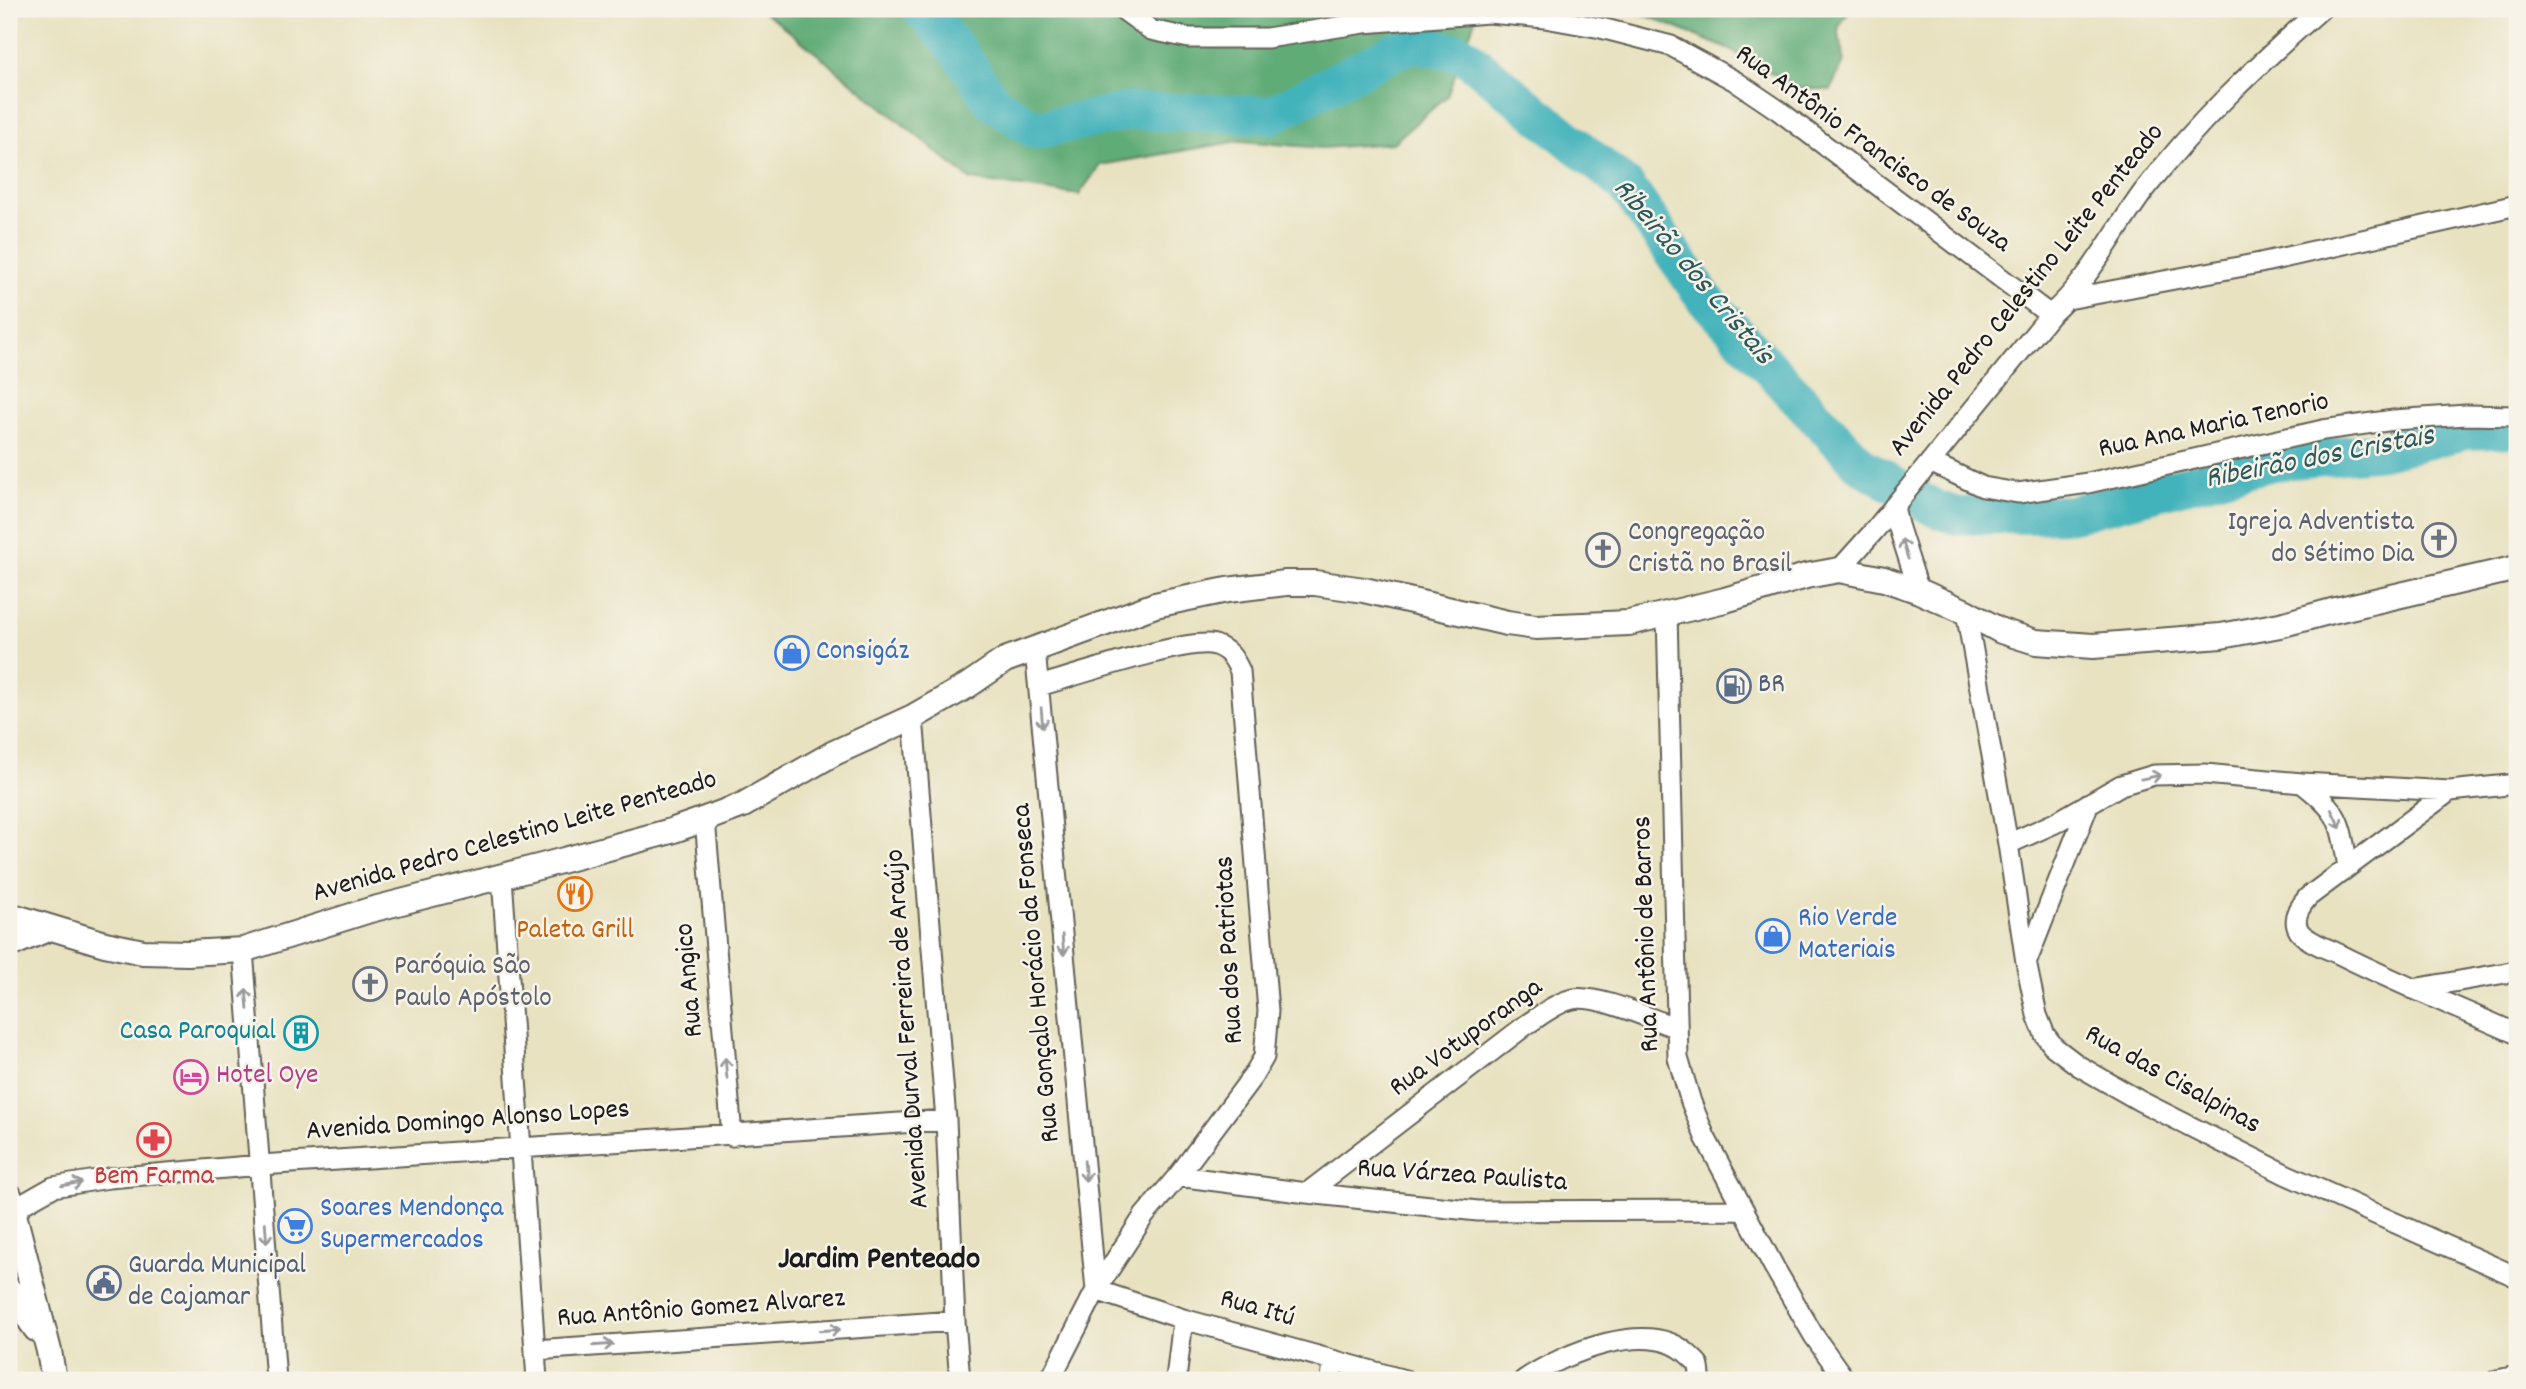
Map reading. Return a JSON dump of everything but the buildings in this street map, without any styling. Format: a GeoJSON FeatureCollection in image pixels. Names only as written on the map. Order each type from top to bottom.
{"type":"FeatureCollection","features":[{"type":"Feature","properties":{"kind":"street","name":"Rua Antônio Francisco de Souza"},"geometry":{"type":"LineString","coordinates":[[1122,9],[1151,30],[1189,38],[1267,38],[1364,23],[1489,13],[1545,18],[1671,46],[1778,110],[2050,315]]}},
{"type":"Feature","properties":{"kind":"street","name":"Avenida Pedro Celestino Leite Penteado"},"geometry":{"type":"LineString","coordinates":[[9,915],[105,944],[143,952],[243,950],[370,909],[502,877],[671,831],[705,819],[743,805],[834,753],[913,717],[1005,660],[1155,605],[1227,590],[1286,583],[1315,583],[1364,590],[1507,623],[1536,627],[1629,623],[1725,600],[1806,576],[1839,570],[2050,315],[2068,299],[2144,191],[2219,103],[2321,9]]}},
{"type":"Feature","properties":{"kind":"street"},"geometry":{"type":"LineString","coordinates":[[2068,299],[2260,263],[2517,205]]}},
{"type":"Feature","properties":{"kind":"street","name":"Rua Ana Maria Tenorio"},"geometry":{"type":"LineString","coordinates":[[1924,468],[1983,487],[2018,493],[2088,483],[2323,430],[2406,419],[2466,415],[2517,416]]}},
{"type":"Feature","properties":{"kind":"street"},"geometry":{"type":"LineString","coordinates":[[1896,504],[1898,525],[1919,591]]}},
{"type":"Feature","properties":{"kind":"street"},"geometry":{"type":"LineString","coordinates":[[1839,570],[1884,579],[1919,591],[2001,631],[2036,642],[2093,646],[2221,636],[2280,625],[2517,568]]}},
{"type":"Feature","properties":{"kind":"street","name":"Rua das Cisalpinas"},"geometry":{"type":"LineString","coordinates":[[1966,612],[2008,844],[2026,962],[2037,1015],[2045,1035],[2054,1047],[2078,1066],[2140,1101],[2285,1174],[2517,1277]]}},
{"type":"Feature","properties":{"kind":"street","name":"Rua Antônio de Barros"},"geometry":{"type":"LineString","coordinates":[[1667,613],[1678,1058],[1705,1137],[1814,1336],[1845,1380]]}},
{"type":"Feature","properties":{"kind":"street","name":"Rua dos Patriotas"},"geometry":{"type":"LineString","coordinates":[[1040,686],[1187,645],[1213,645],[1232,654],[1240,671],[1268,1011],[1264,1057],[1253,1076],[1178,1176],[1144,1216],[1096,1290],[1049,1380]]}},
{"type":"Feature","properties":{"kind":"street","name":"Rua Gonçalo Horácio da Fonseca"},"geometry":{"type":"LineString","coordinates":[[1034,650],[1040,686],[1096,1290]]}},
{"type":"Feature","properties":{"kind":"street","name":"Avenida Durval Ferreira de Araújo"},"geometry":{"type":"LineString","coordinates":[[913,717],[946,1120],[960,1380]]}},
{"type":"Feature","properties":{"kind":"street"},"geometry":{"type":"LineString","coordinates":[[2008,844],[2055,823],[2121,785],[2154,775],[2205,774],[2302,783],[2450,791],[2517,784]]}},
{"type":"Feature","properties":{"kind":"street"},"geometry":{"type":"LineString","coordinates":[[2302,783],[2335,813],[2342,831],[2348,867]]}},
{"type":"Feature","properties":{"kind":"street"},"geometry":{"type":"LineString","coordinates":[[2450,791],[2308,897],[2299,907],[2296,918],[2300,931],[2311,940],[2412,989],[2517,1034]]}},
{"type":"Feature","properties":{"kind":"street"},"geometry":{"type":"LineString","coordinates":[[2026,962],[2089,803]]}},
{"type":"Feature","properties":{"kind":"street","name":"Rua Angico"},"geometry":{"type":"LineString","coordinates":[[705,819],[732,1136]]}},
{"type":"Feature","properties":{"kind":"street"},"geometry":{"type":"LineString","coordinates":[[502,877],[537,1380]]}},
{"type":"Feature","properties":{"kind":"street"},"geometry":{"type":"LineString","coordinates":[[9,945],[50,928]]}},
{"type":"Feature","properties":{"kind":"street"},"geometry":{"type":"LineString","coordinates":[[243,950],[276,1380]]}},
{"type":"Feature","properties":{"kind":"street"},"geometry":{"type":"LineString","coordinates":[[2412,989],[2517,971]]}},
{"type":"Feature","properties":{"kind":"street","name":"Rua Votuporanga"},"geometry":{"type":"LineString","coordinates":[[1307,1193],[1526,1025],[1557,1006],[1573,999],[1591,999],[1677,1028]]}},
{"type":"Feature","properties":{"kind":"street","name":"Avenida Domingo Alonso Lopes"},"geometry":{"type":"LineString","coordinates":[[10,1211],[52,1187],[109,1178],[261,1165],[946,1120]]}},
{"type":"Feature","properties":{"kind":"street","name":"Rua Várzea Paulista"},"geometry":{"type":"LineString","coordinates":[[1178,1176],[1478,1211],[1744,1210]]}},
{"type":"Feature","properties":{"kind":"street"},"geometry":{"type":"LineString","coordinates":[[10,1211],[49,1351],[54,1380]]}},
{"type":"Feature","properties":{"kind":"street"},"geometry":{"type":"LineString","coordinates":[[9,1290],[49,1351]]}},
{"type":"Feature","properties":{"kind":"street","name":"Rua Itú"},"geometry":{"type":"LineString","coordinates":[[1096,1290],[1332,1370],[1405,1380]]}},
{"type":"Feature","properties":{"kind":"street"},"geometry":{"type":"LineString","coordinates":[[1176,1380],[1183,1319]]}},
{"type":"Feature","properties":{"kind":"street","name":"Rua Antônio Gomez Alvarez"},"geometry":{"type":"LineString","coordinates":[[534,1349],[955,1321]]}},
{"type":"Feature","properties":{"kind":"street"},"geometry":{"type":"LineString","coordinates":[[1524,1380],[1540,1369],[1595,1345],[1629,1339],[1661,1340],[1682,1348],[1698,1364],[1700,1380]]}},
{"type":"Feature","properties":{"kind":"street"},"geometry":{"type":"LineString","coordinates":[[2497,1380],[2517,1376]]}},
{"type":"Feature","properties":{"kind":"green space"},"geometry":{"type":"Polygon","coordinates":[[[759,9],[1479,9],[1447,96],[1393,143],[1322,148],[1240,141],[1100,165],[1079,195],[971,180],[759,9]]]}},
{"type":"Feature","properties":{"kind":"green space"},"geometry":{"type":"Polygon","coordinates":[[[1630,9],[1850,9],[1838,29],[1844,62],[1830,90],[1798,88],[1728,49],[1630,9]]]}},
{"type":"Feature","properties":{"kind":"waterway","name":"Ribeirão dos Cristais"},"geometry":{"type":"LineString","coordinates":[[921,9],[956,48],[993,102],[1035,130],[1131,111],[1271,115],[1411,43],[1462,53],[1626,186],[1705,299],[1861,465],[1934,508],[1957,516],[2072,514],[2272,462],[2382,451],[2466,431],[2517,429]]}},
{"type":"Feature","properties":{"kind":"place","name":"Igreja Adventista do Sétimo Dia"},"geometry":{"type":"Point","coordinates":[2439,540]}},
{"type":"Feature","properties":{"kind":"place","name":"Congregação Cristã no Brasil"},"geometry":{"type":"Point","coordinates":[1603,550]}},
{"type":"Feature","properties":{"kind":"place","name":"Consigáz"},"geometry":{"type":"Point","coordinates":[792,653]}},
{"type":"Feature","properties":{"kind":"place","name":"BR"},"geometry":{"type":"Point","coordinates":[1734,686]}},
{"type":"Feature","properties":{"kind":"place","name":"Paleta Grill"},"geometry":{"type":"Point","coordinates":[575,894]}},
{"type":"Feature","properties":{"kind":"place","name":"Rio Verde Materiais"},"geometry":{"type":"Point","coordinates":[1773,936]}},
{"type":"Feature","properties":{"kind":"place","name":"Paróquia São Paulo Apóstolo"},"geometry":{"type":"Point","coordinates":[370,984]}},
{"type":"Feature","properties":{"kind":"place","name":"Casa Paroquial"},"geometry":{"type":"Point","coordinates":[301,1033]}},
{"type":"Feature","properties":{"kind":"place","name":"Hotel Oye"},"geometry":{"type":"Point","coordinates":[191,1077]}},
{"type":"Feature","properties":{"kind":"place","name":"Bem Farma"},"geometry":{"type":"Point","coordinates":[154,1140]}},
{"type":"Feature","properties":{"kind":"place","name":"Soares Mendonça Supermercados"},"geometry":{"type":"Point","coordinates":[295,1226]}},
{"type":"Feature","properties":{"kind":"place","name":"Guarda Municipal de Cajamar"},"geometry":{"type":"Point","coordinates":[104,1283]}},
{"type":"Feature","properties":{"kind":"district","name":"Jardim Penteado"},"geometry":{"type":"Point","coordinates":[879,1261]}}]}
